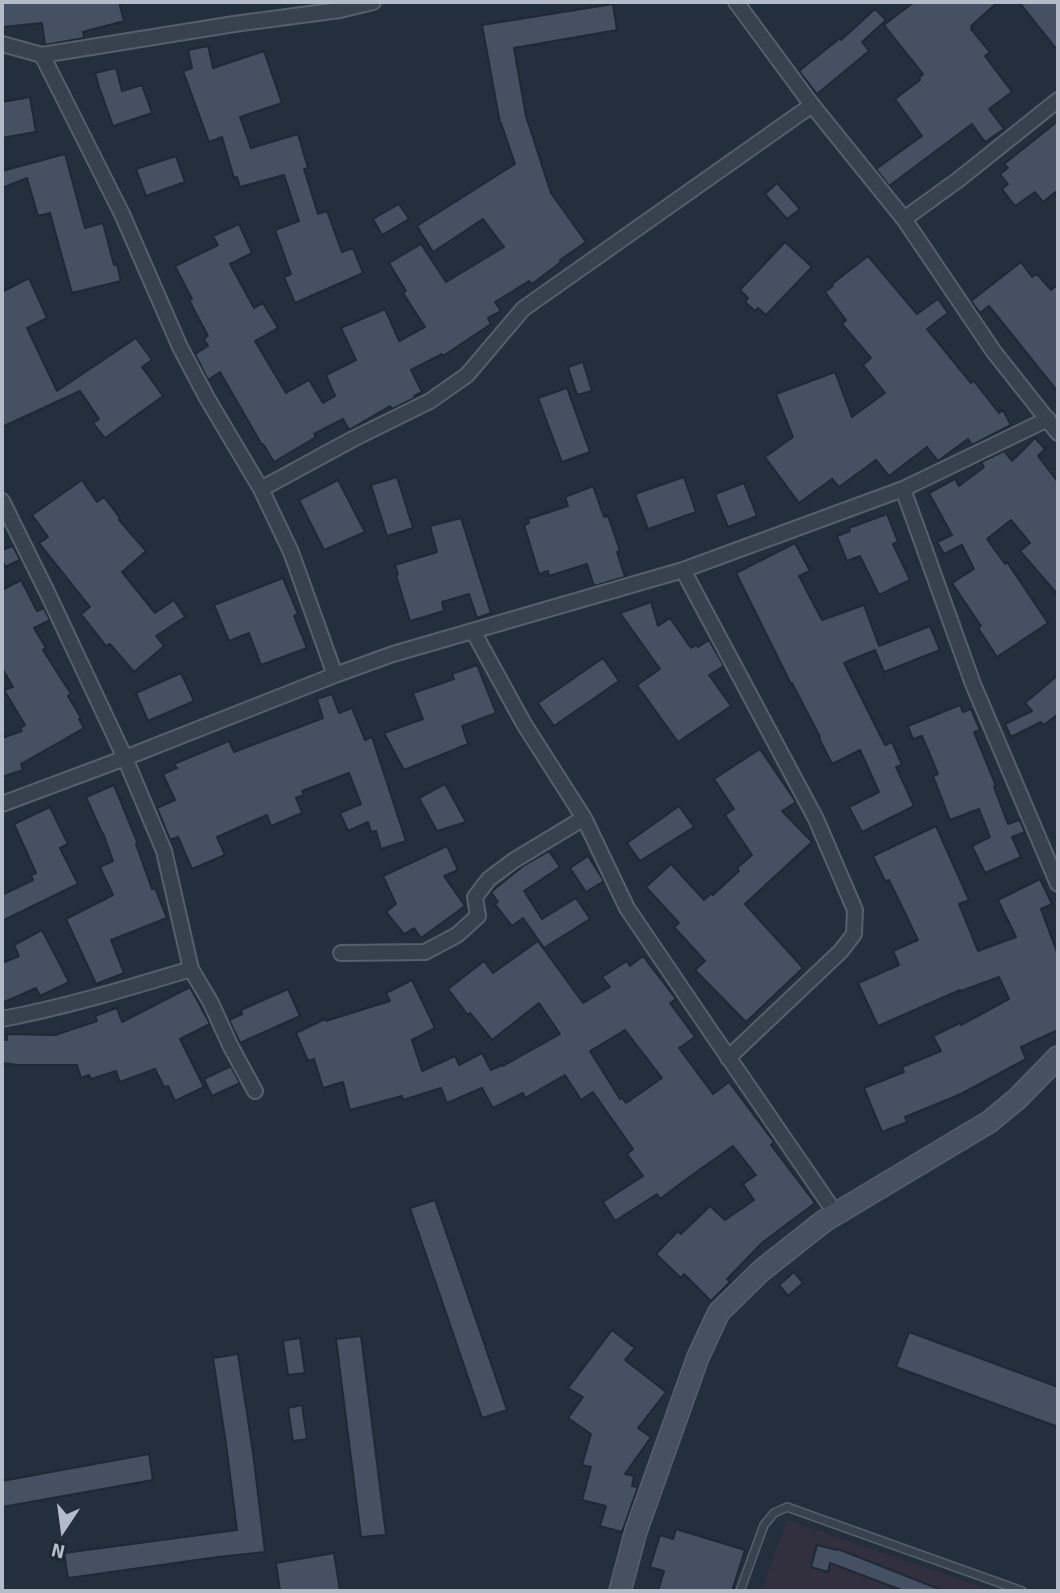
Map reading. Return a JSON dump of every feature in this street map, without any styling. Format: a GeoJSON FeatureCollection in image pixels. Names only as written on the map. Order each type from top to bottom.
{"type":"FeatureCollection","features":[{"type":"Feature","properties":{"kind":"street"},"geometry":{"type":"LineString","coordinates":[[2,44],[42,55],[340,10],[373,2]]}},
{"type":"Feature","properties":{"kind":"street"},"geometry":{"type":"LineString","coordinates":[[736,2],[812,105],[904,219],[994,352],[1058,433]]}},
{"type":"Feature","properties":{"kind":"street"},"geometry":{"type":"LineString","coordinates":[[42,55],[122,215],[180,347],[261,489],[291,552],[335,675]]}},
{"type":"Feature","properties":{"kind":"street"},"geometry":{"type":"LineString","coordinates":[[904,219],[958,180],[1058,100]]}},
{"type":"Feature","properties":{"kind":"street"},"geometry":{"type":"LineString","coordinates":[[261,489],[429,401],[467,376],[523,309],[812,105]]}},
{"type":"Feature","properties":{"kind":"street"},"geometry":{"type":"LineString","coordinates":[[2,804],[393,654],[683,570],[903,489],[1048,419]]}},
{"type":"Feature","properties":{"kind":"street"},"geometry":{"type":"LineString","coordinates":[[903,489],[973,684],[1058,884]]}},
{"type":"Feature","properties":{"kind":"street"},"geometry":{"type":"LineString","coordinates":[[2,501],[125,758],[164,851],[191,969],[255,1091]]}},
{"type":"Feature","properties":{"kind":"street"},"geometry":{"type":"LineString","coordinates":[[683,570],[816,819],[855,910],[854,934],[841,951],[728,1058]]}},
{"type":"Feature","properties":{"kind":"street"},"geometry":{"type":"LineString","coordinates":[[473,631],[524,724],[584,818],[627,908],[836,1214]]}},
{"type":"Feature","properties":{"kind":"street"},"geometry":{"type":"LineString","coordinates":[[341,953],[425,952],[446,942],[478,916],[475,897],[489,879],[584,818]]}},
{"type":"Feature","properties":{"kind":"street"},"geometry":{"type":"LineString","coordinates":[[2,1019],[38,1013],[191,969]]}},
{"type":"Feature","properties":{"kind":"street"},"geometry":{"type":"LineString","coordinates":[[620,1591],[636,1531],[698,1357],[719,1312],[762,1270],[824,1221],[989,1122],[1017,1099],[1058,1057]]}},
{"type":"Feature","properties":{"kind":"lane"},"geometry":{"type":"LineString","coordinates":[[740,1591],[764,1525],[774,1513],[787,1507],[1021,1591]]}},
{"type":"Feature","properties":{"kind":"shaded area"},"geometry":{"type":"Polygon","coordinates":[[[787,1520],[993,1591],[762,1591],[787,1520]]]}},
{"type":"Feature","properties":{"kind":"building"},"geometry":{"type":"Polygon","coordinates":[[[2,2],[119,2],[124,21],[83,32],[84,38],[45,45],[42,23],[3,27],[2,2]]]}},
{"type":"Feature","properties":{"kind":"building"},"geometry":{"type":"Polygon","coordinates":[[[914,2],[998,2],[971,26],[971,29],[990,52],[985,56],[1012,92],[989,109],[1004,129],[985,142],[972,124],[889,186],[876,169],[922,136],[895,99],[920,80],[923,74],[884,25],[914,2]]]}},
{"type":"Feature","properties":{"kind":"building"},"geometry":{"type":"Polygon","coordinates":[[[1019,2],[1058,2],[1058,51],[1019,2]]]}},
{"type":"Feature","properties":{"kind":"building"},"geometry":{"type":"Polygon","coordinates":[[[613,4],[617,30],[514,48],[526,116],[551,193],[586,242],[532,284],[529,281],[495,302],[501,311],[488,318],[491,324],[443,356],[442,354],[411,370],[422,392],[414,396],[415,398],[392,409],[390,406],[349,430],[343,419],[314,434],[316,437],[274,462],[220,372],[208,380],[195,354],[208,346],[204,339],[208,336],[175,266],[218,245],[213,236],[239,224],[252,253],[230,264],[254,308],[263,303],[278,328],[255,341],[286,393],[309,380],[323,403],[335,396],[326,375],[356,360],[341,328],[385,309],[399,341],[425,327],[403,293],[406,291],[389,263],[421,244],[446,282],[504,247],[483,219],[433,252],[417,226],[515,164],[500,123],[482,25],[613,4]]]}},
{"type":"Feature","properties":{"kind":"building"},"geometry":{"type":"Polygon","coordinates":[[[875,9],[886,20],[862,42],[869,51],[817,94],[799,71],[840,38],[841,40],[875,9]]]}},
{"type":"Feature","properties":{"kind":"building"},"geometry":{"type":"Polygon","coordinates":[[[208,46],[213,68],[264,51],[282,103],[240,117],[251,148],[298,134],[308,168],[304,169],[318,214],[327,211],[342,252],[353,248],[363,273],[295,303],[284,277],[291,274],[275,230],[299,221],[284,175],[240,187],[237,177],[234,178],[222,137],[209,142],[183,71],[192,68],[188,50],[208,46]]]}},
{"type":"Feature","properties":{"kind":"building"},"geometry":{"type":"Polygon","coordinates":[[[116,68],[122,91],[142,85],[152,113],[113,126],[95,73],[116,68]]]}},
{"type":"Feature","properties":{"kind":"building"},"geometry":{"type":"Polygon","coordinates":[[[30,97],[36,132],[2,138],[2,102],[30,97]]]}},
{"type":"Feature","properties":{"kind":"building"},"geometry":{"type":"Polygon","coordinates":[[[1058,121],[1058,190],[1043,202],[1035,192],[1015,206],[1002,189],[1008,184],[1000,174],[1008,168],[1004,164],[1058,121]]]}},
{"type":"Feature","properties":{"kind":"building"},"geometry":{"type":"Polygon","coordinates":[[[65,154],[85,228],[103,223],[121,281],[72,293],[50,213],[38,216],[27,178],[2,188],[2,171],[65,154]]]}},
{"type":"Feature","properties":{"kind":"building"},"geometry":{"type":"Polygon","coordinates":[[[176,156],[185,182],[146,196],[136,169],[176,156]]]}},
{"type":"Feature","properties":{"kind":"building"},"geometry":{"type":"Polygon","coordinates":[[[777,183],[800,209],[787,219],[765,194],[777,183]]]}},
{"type":"Feature","properties":{"kind":"building"},"geometry":{"type":"Polygon","coordinates":[[[399,204],[409,219],[382,235],[373,219],[399,204]]]}},
{"type":"Feature","properties":{"kind":"building"},"geometry":{"type":"Polygon","coordinates":[[[785,242],[812,267],[766,315],[758,308],[755,311],[745,302],[748,298],[740,290],[785,242]]]}},
{"type":"Feature","properties":{"kind":"building"},"geometry":{"type":"Polygon","coordinates":[[[868,256],[917,314],[938,299],[948,313],[927,329],[999,413],[1003,410],[1011,425],[972,445],[968,439],[938,461],[927,447],[889,476],[876,460],[839,487],[832,479],[799,503],[765,457],[793,437],[776,394],[835,372],[852,417],[885,393],[863,365],[871,358],[842,324],[846,320],[825,292],[868,256]]]}},
{"type":"Feature","properties":{"kind":"building"},"geometry":{"type":"Polygon","coordinates":[[[1021,262],[1032,277],[1037,274],[1051,290],[1058,284],[1058,392],[989,306],[980,313],[971,301],[1021,262]]]}},
{"type":"Feature","properties":{"kind":"building"},"geometry":{"type":"Polygon","coordinates":[[[29,278],[47,318],[27,328],[57,391],[136,338],[152,360],[142,367],[163,396],[105,438],[93,423],[99,419],[80,391],[2,427],[2,292],[29,278]]]}},
{"type":"Feature","properties":{"kind":"building"},"geometry":{"type":"Polygon","coordinates":[[[583,362],[592,391],[577,395],[568,367],[583,362]]]}},
{"type":"Feature","properties":{"kind":"building"},"geometry":{"type":"Polygon","coordinates":[[[567,388],[590,452],[562,462],[538,398],[567,388]]]}},
{"type":"Feature","properties":{"kind":"building"},"geometry":{"type":"Polygon","coordinates":[[[1035,438],[1045,449],[1038,456],[1058,482],[1058,595],[1020,551],[1030,543],[1011,520],[987,539],[1005,564],[1007,562],[1048,623],[997,657],[978,628],[981,626],[952,583],[974,569],[962,545],[944,554],[937,542],[952,535],[929,493],[955,479],[959,486],[984,467],[981,462],[1004,451],[1012,461],[1035,438]]]}},
{"type":"Feature","properties":{"kind":"building"},"geometry":{"type":"Polygon","coordinates":[[[397,477],[413,528],[387,536],[371,485],[397,477]]]}},
{"type":"Feature","properties":{"kind":"building"},"geometry":{"type":"Polygon","coordinates":[[[684,477],[696,512],[648,529],[635,494],[684,477]]]}},
{"type":"Feature","properties":{"kind":"building"},"geometry":{"type":"Polygon","coordinates":[[[82,480],[97,502],[104,497],[119,520],[146,551],[122,572],[155,613],[174,600],[185,617],[156,636],[164,646],[134,672],[110,644],[106,646],[81,614],[90,607],[39,543],[48,537],[32,515],[82,480]]]}},
{"type":"Feature","properties":{"kind":"building"},"geometry":{"type":"Polygon","coordinates":[[[338,480],[365,532],[324,550],[299,500],[338,480]]]}},
{"type":"Feature","properties":{"kind":"building"},"geometry":{"type":"Polygon","coordinates":[[[744,483],[757,516],[728,527],[715,494],[744,483]]]}},
{"type":"Feature","properties":{"kind":"building"},"geometry":{"type":"Polygon","coordinates":[[[593,486],[604,517],[608,516],[620,551],[617,552],[625,577],[594,586],[587,564],[549,576],[548,571],[539,574],[524,525],[529,523],[528,519],[568,506],[565,497],[593,486]]]}},
{"type":"Feature","properties":{"kind":"building"},"geometry":{"type":"Polygon","coordinates":[[[887,514],[898,542],[893,544],[910,580],[879,595],[860,556],[847,561],[837,536],[850,531],[849,528],[887,514]]]}},
{"type":"Feature","properties":{"kind":"building"},"geometry":{"type":"Polygon","coordinates":[[[461,518],[491,613],[477,618],[469,594],[442,602],[444,611],[410,621],[395,565],[437,552],[430,526],[461,518]]]}},
{"type":"Feature","properties":{"kind":"building"},"geometry":{"type":"Polygon","coordinates":[[[795,543],[810,571],[799,576],[822,620],[864,605],[879,646],[930,626],[940,650],[884,672],[875,650],[844,663],[885,745],[892,742],[902,765],[896,767],[914,806],[862,832],[849,807],[879,792],[860,750],[832,764],[736,573],[795,543]]]}},
{"type":"Feature","properties":{"kind":"building"},"geometry":{"type":"Polygon","coordinates":[[[13,546],[20,560],[5,567],[2,550],[13,546]]]}},
{"type":"Feature","properties":{"kind":"building"},"geometry":{"type":"Polygon","coordinates":[[[283,578],[298,614],[294,616],[307,648],[261,665],[249,633],[229,641],[214,605],[283,578]]]}},
{"type":"Feature","properties":{"kind":"building"},"geometry":{"type":"Polygon","coordinates":[[[21,580],[37,611],[44,608],[50,620],[34,628],[46,648],[43,650],[71,694],[68,696],[84,728],[21,764],[23,770],[2,777],[2,738],[22,731],[20,728],[25,725],[4,690],[13,687],[2,668],[2,590],[21,580]]]}},
{"type":"Feature","properties":{"kind":"building"},"geometry":{"type":"Polygon","coordinates":[[[651,602],[658,626],[670,618],[691,648],[709,640],[724,666],[709,675],[731,706],[678,742],[637,685],[660,669],[620,613],[651,602]]]}},
{"type":"Feature","properties":{"kind":"building"},"geometry":{"type":"Polygon","coordinates":[[[603,658],[619,681],[554,726],[538,703],[603,658]]]}},
{"type":"Feature","properties":{"kind":"building"},"geometry":{"type":"Polygon","coordinates":[[[477,665],[496,713],[462,726],[468,744],[404,770],[384,733],[423,719],[413,693],[454,679],[452,674],[477,665]]]}},
{"type":"Feature","properties":{"kind":"building"},"geometry":{"type":"Polygon","coordinates":[[[181,673],[194,701],[148,721],[136,693],[181,673]]]}},
{"type":"Feature","properties":{"kind":"building"},"geometry":{"type":"Polygon","coordinates":[[[1058,675],[1058,714],[1044,725],[1041,722],[1011,737],[1005,724],[1032,711],[1025,703],[1058,675]]]}},
{"type":"Feature","properties":{"kind":"building"},"geometry":{"type":"Polygon","coordinates":[[[332,694],[339,713],[352,708],[365,740],[372,737],[406,841],[381,849],[376,831],[371,832],[368,822],[348,831],[340,813],[361,804],[349,773],[302,791],[304,795],[296,798],[302,813],[271,826],[267,815],[217,837],[225,855],[192,869],[178,837],[170,840],[157,808],[175,800],[163,774],[177,768],[174,764],[229,741],[234,752],[323,718],[317,699],[332,694]]]}},
{"type":"Feature","properties":{"kind":"building"},"geometry":{"type":"Polygon","coordinates":[[[960,705],[963,712],[971,709],[980,730],[974,732],[1008,824],[1020,820],[1025,832],[1012,837],[1021,857],[985,873],[972,846],[990,837],[979,809],[950,820],[933,776],[938,774],[922,736],[913,739],[908,726],[960,705]]]}},
{"type":"Feature","properties":{"kind":"building"},"geometry":{"type":"Polygon","coordinates":[[[760,749],[796,802],[782,811],[812,842],[745,904],[803,968],[746,1022],[695,970],[705,961],[674,927],[679,923],[646,887],[671,864],[704,900],[739,871],[737,868],[752,855],[725,815],[734,809],[714,779],[760,749]]]}},
{"type":"Feature","properties":{"kind":"building"},"geometry":{"type":"Polygon","coordinates":[[[445,784],[466,822],[437,831],[419,798],[445,784]]]}},
{"type":"Feature","properties":{"kind":"building"},"geometry":{"type":"Polygon","coordinates":[[[114,785],[138,844],[152,889],[155,888],[167,918],[111,940],[124,973],[96,984],[66,919],[113,895],[100,867],[113,861],[86,797],[114,785]]]}},
{"type":"Feature","properties":{"kind":"building"},"geometry":{"type":"Polygon","coordinates":[[[679,806],[694,827],[640,861],[627,843],[679,806]]]}},
{"type":"Feature","properties":{"kind":"building"},"geometry":{"type":"Polygon","coordinates":[[[50,807],[68,844],[60,848],[78,884],[2,921],[2,895],[33,880],[31,875],[36,873],[14,824],[50,807]]]}},
{"type":"Feature","properties":{"kind":"building"},"geometry":{"type":"Polygon","coordinates":[[[936,826],[969,900],[959,904],[978,951],[1016,937],[998,900],[1040,879],[1052,904],[1041,909],[1058,955],[1058,1030],[1021,1047],[1026,1059],[961,1094],[905,1117],[907,1122],[882,1132],[864,1088],[904,1072],[902,1067],[941,1051],[933,1036],[960,1023],[961,1025],[1009,999],[999,977],[960,990],[878,1026],[858,983],[899,965],[893,951],[918,940],[889,880],[885,881],[873,856],[936,826]]]}},
{"type":"Feature","properties":{"kind":"building"},"geometry":{"type":"Polygon","coordinates":[[[447,846],[458,870],[444,876],[465,906],[421,938],[414,928],[404,934],[386,912],[396,904],[383,876],[447,846]]]}},
{"type":"Feature","properties":{"kind":"building"},"geometry":{"type":"Polygon","coordinates":[[[549,851],[560,867],[524,891],[542,919],[576,898],[590,919],[544,948],[523,918],[512,926],[495,904],[498,902],[491,892],[523,866],[549,851]]]}},
{"type":"Feature","properties":{"kind":"building"},"geometry":{"type":"Polygon","coordinates":[[[588,856],[604,881],[586,892],[570,868],[588,856]]]}},
{"type":"Feature","properties":{"kind":"building"},"geometry":{"type":"Polygon","coordinates":[[[42,930],[69,982],[40,996],[36,988],[2,1003],[2,963],[19,956],[14,945],[42,930]]]}},
{"type":"Feature","properties":{"kind":"building"},"geometry":{"type":"Polygon","coordinates":[[[538,941],[583,1003],[610,987],[602,977],[627,961],[630,966],[643,956],[676,999],[670,1003],[695,1037],[679,1048],[713,1094],[729,1082],[774,1142],[771,1145],[815,1203],[763,1242],[727,1279],[730,1282],[711,1301],[684,1274],[681,1278],[656,1254],[678,1231],[681,1234],[710,1206],[725,1220],[754,1200],[743,1184],[756,1175],[733,1146],[660,1199],[657,1194],[615,1221],[603,1202],[643,1176],[627,1154],[633,1149],[593,1092],[581,1100],[565,1075],[525,1098],[523,1093],[493,1108],[482,1088],[447,1103],[441,1088],[403,1100],[402,1096],[350,1110],[343,1082],[323,1088],[314,1059],[308,1061],[296,1033],[325,1019],[326,1021],[390,1001],[386,993],[412,980],[435,1028],[412,1040],[422,1071],[455,1056],[459,1065],[482,1053],[491,1070],[560,1034],[539,1003],[492,1040],[448,989],[484,961],[493,973],[538,941]],[[625,1030],[590,1051],[620,1099],[626,1103],[662,1078],[625,1030]]]}},
{"type":"Feature","properties":{"kind":"building"},"geometry":{"type":"Polygon","coordinates":[[[190,987],[210,1024],[180,1039],[204,1087],[175,1101],[155,1069],[120,1082],[116,1071],[91,1079],[89,1075],[81,1078],[77,1065],[2,1063],[2,1039],[7,1040],[7,1034],[55,1035],[97,1021],[95,1016],[117,1008],[122,1022],[190,987]]]}},
{"type":"Feature","properties":{"kind":"building"},"geometry":{"type":"Polygon","coordinates":[[[288,989],[300,1016],[240,1043],[229,1020],[242,1014],[241,1010],[288,989]]]}},
{"type":"Feature","properties":{"kind":"building"},"geometry":{"type":"Polygon","coordinates":[[[231,1066],[240,1083],[212,1096],[204,1079],[231,1066]]]}},
{"type":"Feature","properties":{"kind":"building"},"geometry":{"type":"Polygon","coordinates":[[[435,1200],[507,1410],[482,1418],[410,1208],[435,1200]]]}},
{"type":"Feature","properties":{"kind":"building"},"geometry":{"type":"Polygon","coordinates":[[[794,1272],[803,1283],[788,1296],[779,1285],[794,1272]]]}},
{"type":"Feature","properties":{"kind":"building"},"geometry":{"type":"Polygon","coordinates":[[[612,1330],[635,1348],[625,1360],[666,1392],[638,1428],[651,1437],[625,1474],[634,1476],[632,1486],[638,1487],[622,1532],[600,1526],[606,1506],[582,1500],[591,1467],[582,1465],[591,1434],[568,1418],[583,1397],[568,1388],[612,1330]]]}},
{"type":"Feature","properties":{"kind":"building"},"geometry":{"type":"Polygon","coordinates":[[[909,1332],[1058,1387],[1058,1427],[896,1367],[909,1332]]]}},
{"type":"Feature","properties":{"kind":"building"},"geometry":{"type":"Polygon","coordinates":[[[361,1336],[386,1535],[361,1537],[336,1339],[361,1336]]]}},
{"type":"Feature","properties":{"kind":"building"},"geometry":{"type":"Polygon","coordinates":[[[300,1338],[305,1373],[288,1375],[283,1341],[300,1338]]]}},
{"type":"Feature","properties":{"kind":"building"},"geometry":{"type":"Polygon","coordinates":[[[238,1354],[265,1552],[68,1578],[64,1553],[237,1530],[213,1358],[238,1354]]]}},
{"type":"Feature","properties":{"kind":"building"},"geometry":{"type":"Polygon","coordinates":[[[302,1405],[307,1439],[293,1441],[288,1408],[302,1405]]]}},
{"type":"Feature","properties":{"kind":"building"},"geometry":{"type":"Polygon","coordinates":[[[149,1454],[153,1480],[2,1507],[2,1481],[149,1454]]]}},
{"type":"Feature","properties":{"kind":"building"},"geometry":{"type":"Polygon","coordinates":[[[676,1529],[745,1550],[732,1591],[658,1591],[664,1571],[650,1567],[660,1535],[673,1539],[676,1529]]]}},
{"type":"Feature","properties":{"kind":"building"},"geometry":{"type":"Polygon","coordinates":[[[817,1545],[838,1549],[944,1591],[904,1591],[830,1563],[828,1572],[811,1567],[817,1545]]]}},
{"type":"Feature","properties":{"kind":"building"},"geometry":{"type":"Polygon","coordinates":[[[334,1553],[340,1591],[280,1591],[276,1563],[334,1553]]]}}]}
